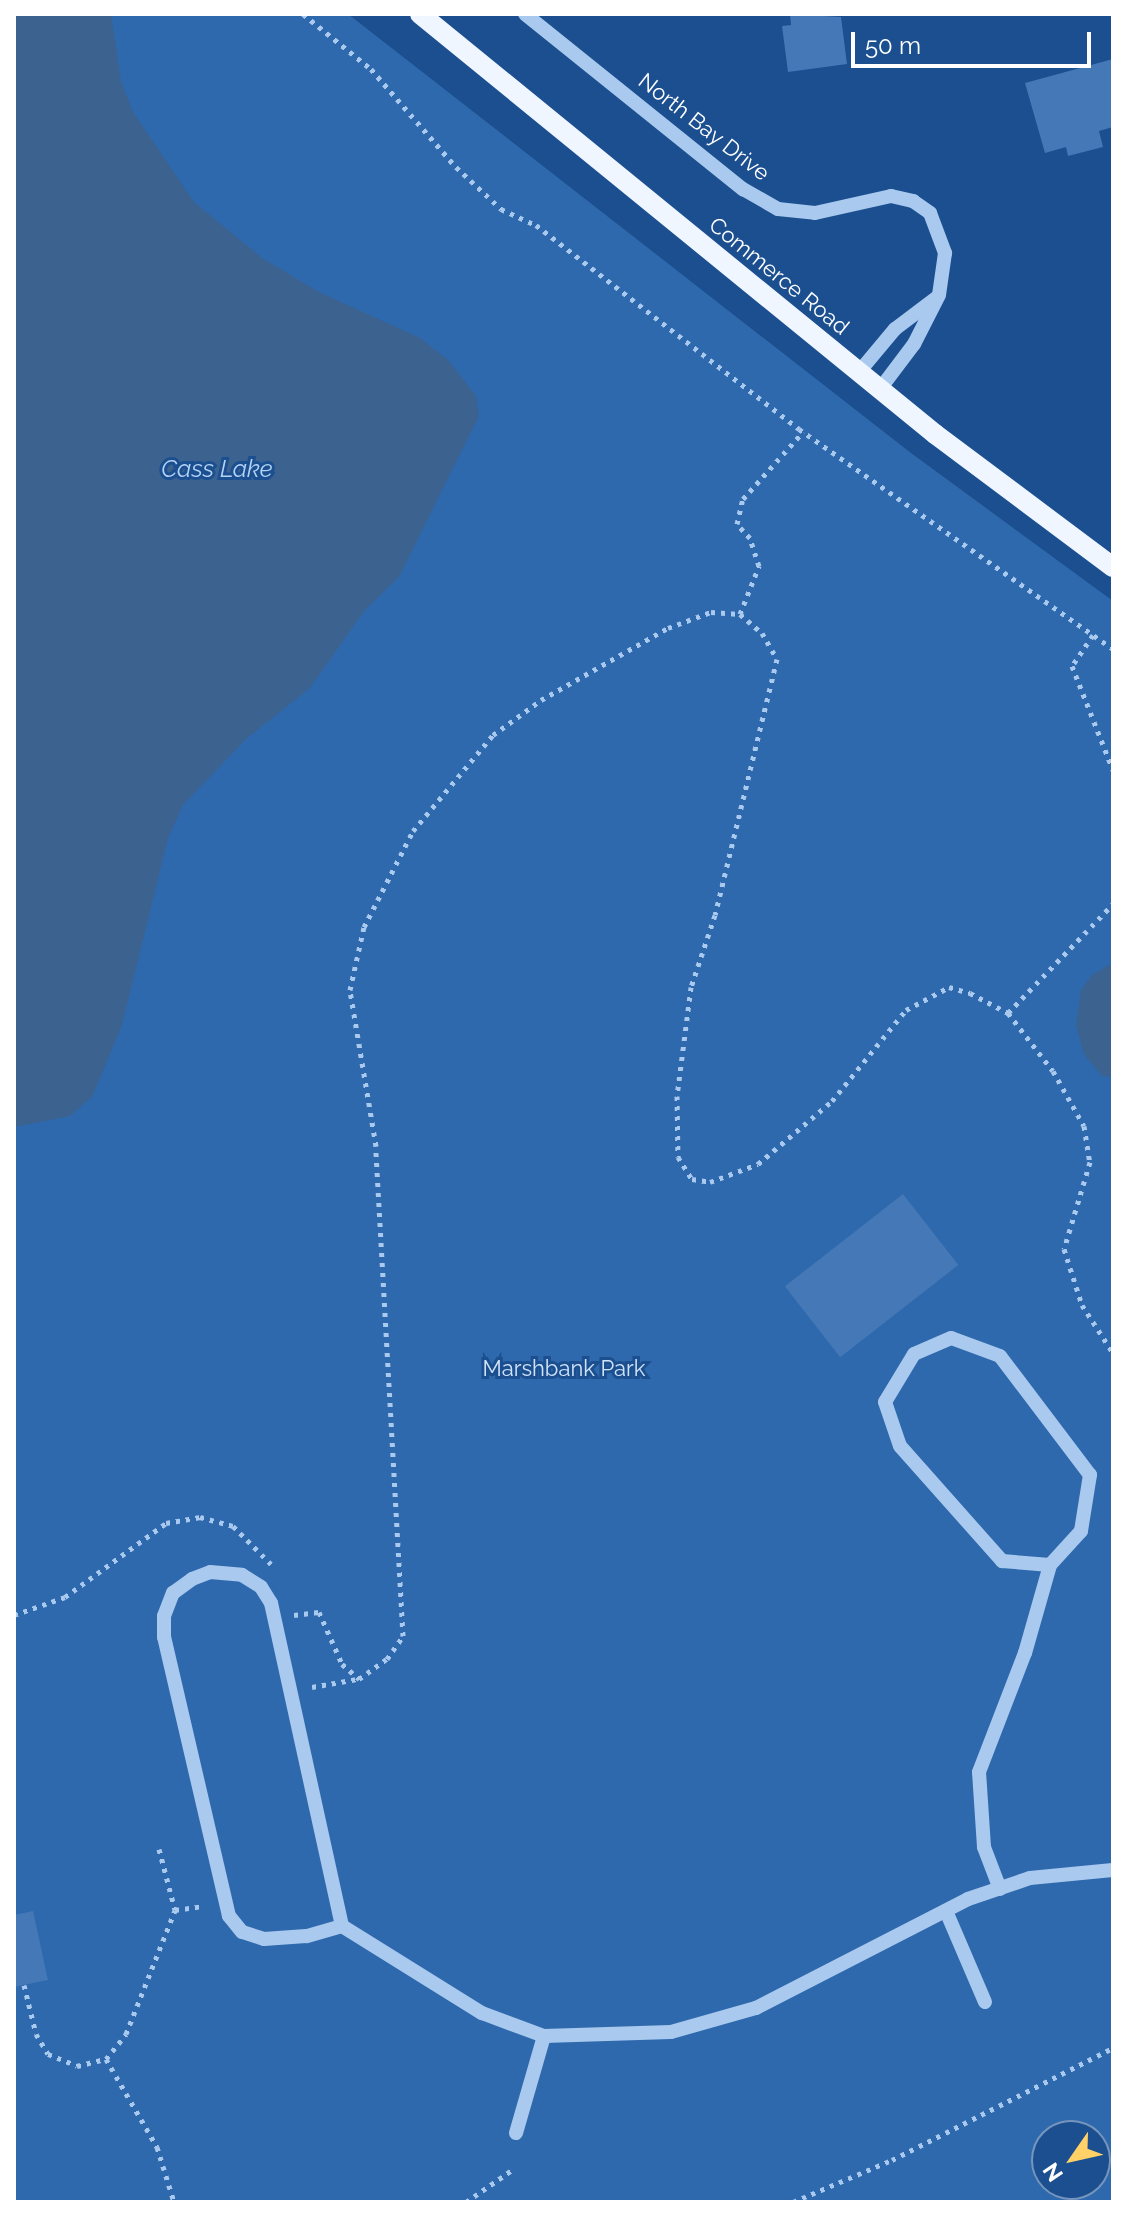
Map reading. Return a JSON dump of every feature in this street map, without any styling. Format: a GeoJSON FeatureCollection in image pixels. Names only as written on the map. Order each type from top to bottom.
{"type":"FeatureCollection","features":[{"type":"Feature","properties":{"kind":"main road","name":"Commerce Road"},"geometry":{"type":"LineString","coordinates":[[420,14],[880,389],[1113,567]]}},
{"type":"Feature","properties":{"kind":"street","name":"North Bay Drive"},"geometry":{"type":"LineString","coordinates":[[525,14],[743,189],[778,209],[815,213],[886,196],[921,205],[936,222],[944,244],[939,295],[914,344],[880,389]]}},
{"type":"Feature","properties":{"kind":"street"},"geometry":{"type":"LineString","coordinates":[[859,372],[895,329],[939,295]]}},
{"type":"Feature","properties":{"kind":"street"},"geometry":{"type":"LineString","coordinates":[[1000,1889],[984,1847],[979,1772],[1025,1653],[1050,1565],[1081,1531],[1090,1475],[1000,1356],[951,1338],[914,1354],[885,1402],[900,1446],[1002,1561],[1050,1565]]}},
{"type":"Feature","properties":{"kind":"street"},"geometry":{"type":"LineString","coordinates":[[342,1926],[306,1936],[264,1939],[242,1932],[225,1901],[164,1637],[164,1616],[173,1593],[192,1579],[227,1572],[261,1587],[276,1621],[342,1926],[482,2013],[544,2036],[671,2032],[756,2008],[946,1911],[1000,1889],[1030,1878],[1113,1870]]}},
{"type":"Feature","properties":{"kind":"street"},"geometry":{"type":"LineString","coordinates":[[946,1911],[985,2002]]}},
{"type":"Feature","properties":{"kind":"street"},"geometry":{"type":"LineString","coordinates":[[516,2133],[519,2108],[544,2036]]}},
{"type":"Feature","properties":{"kind":"path"},"geometry":{"type":"LineString","coordinates":[[303,14],[371,69],[456,167],[501,209],[536,225],[801,430],[1113,649]]}},
{"type":"Feature","properties":{"kind":"path"},"geometry":{"type":"LineString","coordinates":[[740,614],[759,566],[750,538],[737,524],[743,499],[801,430]]}},
{"type":"Feature","properties":{"kind":"path"},"geometry":{"type":"LineString","coordinates":[[333,1682],[359,1679],[387,1659],[403,1636],[376,1146],[350,990],[364,927],[413,831],[493,735],[541,700],[668,628],[711,612],[740,614],[762,633],[777,659],[715,915],[691,987],[674,1130],[678,1157],[692,1179],[725,1179],[758,1164],[797,1135],[906,1010],[929,993],[949,987],[1008,1013],[1053,1071],[1084,1126],[1090,1162],[1064,1249],[1082,1305],[1113,1353]]}},
{"type":"Feature","properties":{"kind":"path"},"geometry":{"type":"LineString","coordinates":[[1093,635],[1072,666],[1113,770]]}},
{"type":"Feature","properties":{"kind":"path"},"geometry":{"type":"LineString","coordinates":[[1008,1013],[1113,904]]}},
{"type":"Feature","properties":{"kind":"path"},"geometry":{"type":"LineString","coordinates":[[276,1621],[319,1612],[342,1664],[359,1679]]}},
{"type":"Feature","properties":{"kind":"path"},"geometry":{"type":"LineString","coordinates":[[24,1985],[36,2034],[48,2054],[77,2066],[106,2059],[126,2034],[175,1910],[159,1849]]}},
{"type":"Feature","properties":{"kind":"path"},"geometry":{"type":"LineString","coordinates":[[175,1910],[225,1901]]}},
{"type":"Feature","properties":{"kind":"path"},"geometry":{"type":"LineString","coordinates":[[793,2202],[892,2160],[1113,2048]]}},
{"type":"Feature","properties":{"kind":"path"},"geometry":{"type":"LineString","coordinates":[[106,2059],[157,2147],[174,2202]]}},
{"type":"Feature","properties":{"kind":"path"},"geometry":{"type":"LineString","coordinates":[[466,2202],[512,2170]]}},
{"type":"Feature","properties":{"kind":"path"},"geometry":{"type":"LineString","coordinates":[[338,2202],[401,2202]]}},
{"type":"Feature","properties":{"kind":"green space","name":"Marshbank Park"},"geometry":{"type":"Polygon","coordinates":[[[14,14],[348,14],[911,453],[1113,601],[1113,2202],[14,2202],[14,14]]]}},
{"type":"Feature","properties":{"kind":"water","name":"Cass Lake"},"geometry":{"type":"Polygon","coordinates":[[[14,14],[111,14],[121,81],[133,112],[194,202],[262,258],[319,292],[420,338],[448,360],[476,396],[479,416],[399,577],[365,610],[309,689],[247,738],[183,805],[168,838],[122,1025],[92,1097],[70,1116],[14,1127],[14,14]]]}},
{"type":"Feature","properties":{"kind":"water"},"geometry":{"type":"Polygon","coordinates":[[[1113,963],[1113,1077],[1102,1076],[1084,1054],[1076,1025],[1081,990],[1092,975],[1113,963]]]}},
{"type":"Feature","properties":{"kind":"building"},"geometry":{"type":"Polygon","coordinates":[[[790,14],[841,17],[847,64],[788,72],[782,26],[791,25],[790,14]]]}},
{"type":"Feature","properties":{"kind":"building"},"geometry":{"type":"Polygon","coordinates":[[[1113,59],[1113,127],[1099,131],[1103,147],[1068,156],[1066,147],[1045,153],[1025,83],[1113,59]]]}},
{"type":"Feature","properties":{"kind":"building"},"geometry":{"type":"Polygon","coordinates":[[[903,1194],[958,1265],[840,1357],[785,1286],[903,1194]]]}},
{"type":"Feature","properties":{"kind":"building"},"geometry":{"type":"Polygon","coordinates":[[[33,1911],[48,1980],[14,1987],[14,1915],[33,1911]]]}}]}
